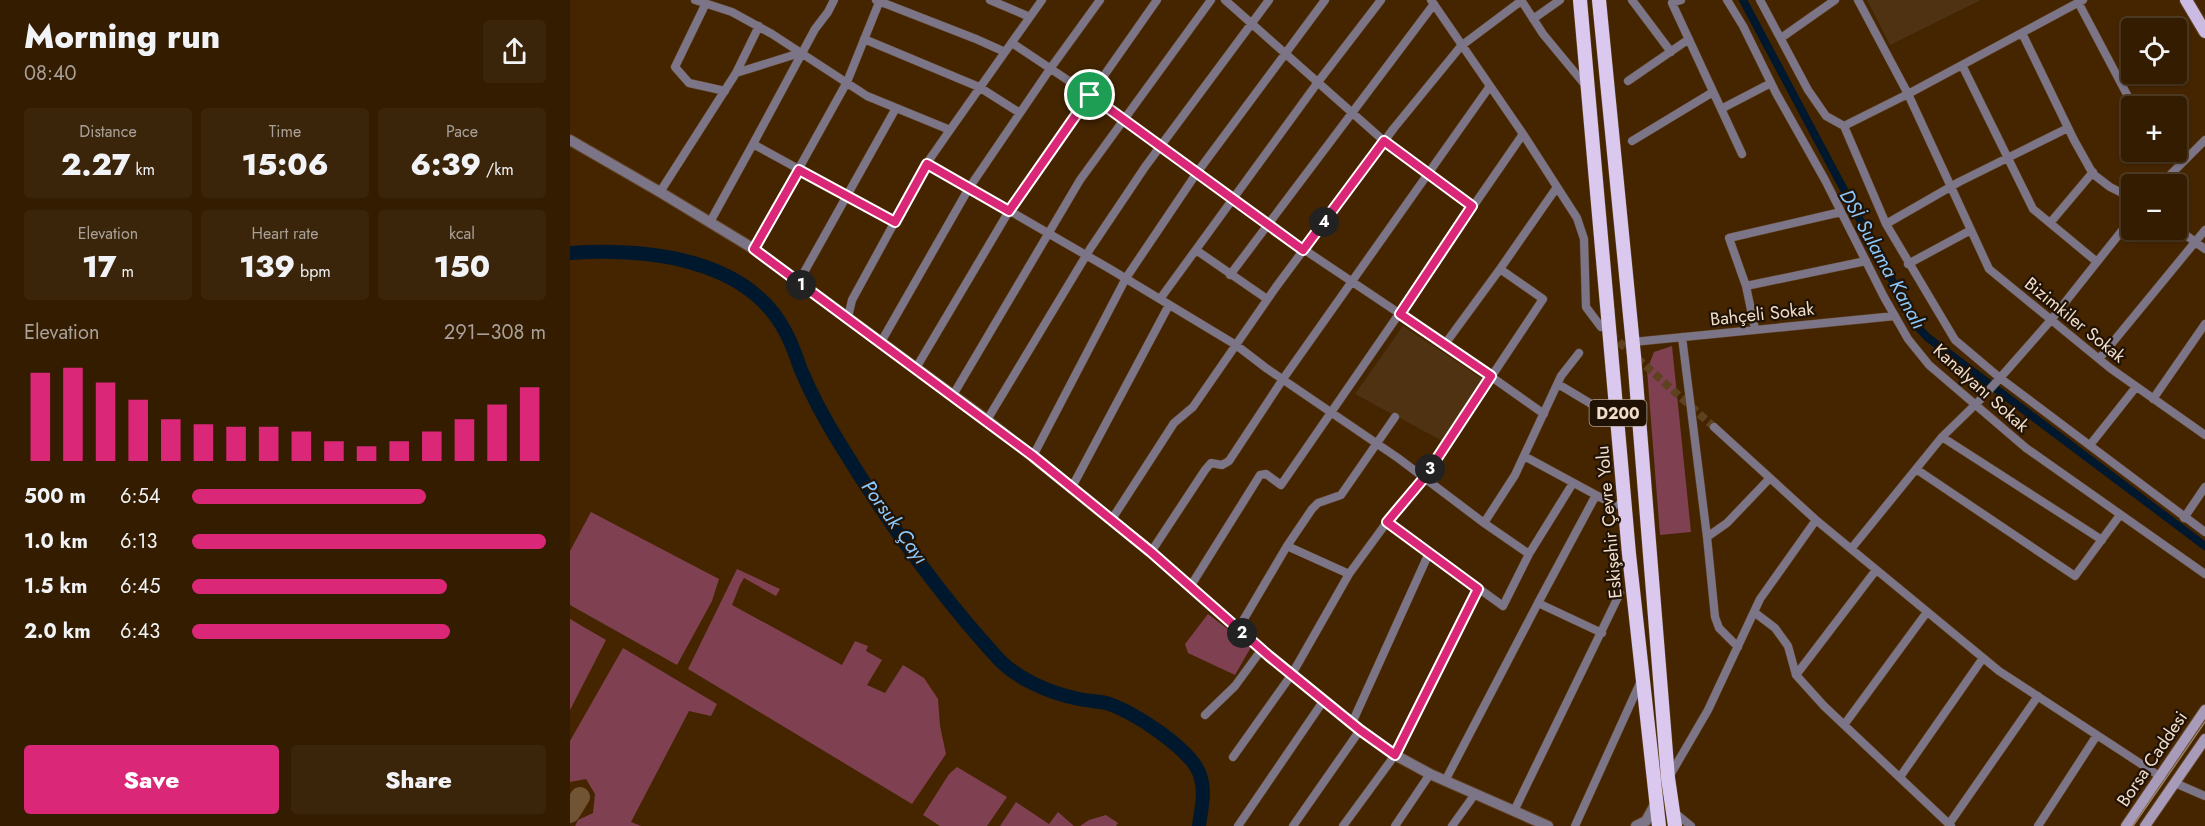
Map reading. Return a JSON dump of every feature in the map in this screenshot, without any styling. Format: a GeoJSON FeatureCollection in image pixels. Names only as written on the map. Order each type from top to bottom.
{"type":"FeatureCollection","features":[{"type":"Feature","properties":{"kind":"highway","name":"Eskişehir Çevre Yolu"},"geometry":{"type":"LineString","coordinates":[[1580,0],[1629,554],[1659,826]]}},
{"type":"Feature","properties":{"kind":"highway","name":"Eskişehir Çevre Yolu"},"geometry":{"type":"LineString","coordinates":[[1599,0],[1633,342],[1668,778],[1676,826]]}},
{"type":"Feature","properties":{"kind":"main road"},"geometry":{"type":"LineString","coordinates":[[2186,0],[2205,32]]}},
{"type":"Feature","properties":{"kind":"main road","name":"Borsa Caddesi"},"geometry":{"type":"LineString","coordinates":[[2126,826],[2205,710]]}},
{"type":"Feature","properties":{"kind":"main road","name":"Borsa Caddesi"},"geometry":{"type":"LineString","coordinates":[[2145,826],[2205,739]]}},
{"type":"Feature","properties":{"kind":"street"},"geometry":{"type":"LineString","coordinates":[[695,0],[732,12],[759,27],[803,52],[867,96],[950,130]]}},
{"type":"Feature","properties":{"kind":"street"},"geometry":{"type":"LineString","coordinates":[[710,222],[834,0]]}},
{"type":"Feature","properties":{"kind":"street"},"geometry":{"type":"LineString","coordinates":[[754,249],[847,82],[878,0],[1005,52]]}},
{"type":"Feature","properties":{"kind":"street"},"geometry":{"type":"LineString","coordinates":[[990,0],[1029,17]]}},
{"type":"Feature","properties":{"kind":"street"},"geometry":{"type":"LineString","coordinates":[[848,317],[852,300],[927,164],[1042,0]]}},
{"type":"Feature","properties":{"kind":"street"},"geometry":{"type":"LineString","coordinates":[[881,342],[969,188],[1100,0]]}},
{"type":"Feature","properties":{"kind":"street"},"geometry":{"type":"LineString","coordinates":[[916,368],[1009,211],[1157,0]]}},
{"type":"Feature","properties":{"kind":"street"},"geometry":{"type":"LineString","coordinates":[[952,395],[1080,180],[1211,0]]}},
{"type":"Feature","properties":{"kind":"street"},"geometry":{"type":"LineString","coordinates":[[1225,0],[1384,141],[1427,175],[1472,206]]}},
{"type":"Feature","properties":{"kind":"street"},"geometry":{"type":"LineString","coordinates":[[987,420],[1086,255],[1160,147],[1269,0]]}},
{"type":"Feature","properties":{"kind":"street"},"geometry":{"type":"LineString","coordinates":[[1033,456],[1126,278],[1196,174],[1325,0]]}},
{"type":"Feature","properties":{"kind":"street"},"geometry":{"type":"LineString","coordinates":[[1160,299],[1318,82],[1381,0]]}},
{"type":"Feature","properties":{"kind":"street"},"geometry":{"type":"LineString","coordinates":[[1112,519],[1174,423],[1193,407],[1303,250],[1384,141],[1461,45],[1521,0],[1543,34],[1587,87]]}},
{"type":"Feature","properties":{"kind":"street"},"geometry":{"type":"LineString","coordinates":[[1533,19],[1560,0]]}},
{"type":"Feature","properties":{"kind":"street"},"geometry":{"type":"LineString","coordinates":[[1632,0],[1671,52]]}},
{"type":"Feature","properties":{"kind":"street"},"geometry":{"type":"LineString","coordinates":[[1681,0],[1672,3],[1742,154]]}},
{"type":"Feature","properties":{"kind":"street","name":"Kanalyanı Sokak"},"geometry":{"type":"LineString","coordinates":[[1727,0],[1743,26],[1895,316],[1908,339],[1929,365],[1977,403],[2026,448],[2205,574]]}},
{"type":"Feature","properties":{"kind":"street"},"geometry":{"type":"LineString","coordinates":[[1760,0],[1808,90],[1826,116],[1844,126],[1886,224],[1955,340],[1998,380],[2090,445],[2205,532]]}},
{"type":"Feature","properties":{"kind":"street"},"geometry":{"type":"LineString","coordinates":[[1781,38],[1835,0]]}},
{"type":"Feature","properties":{"kind":"street","name":"Bizimkiler Sokak"},"geometry":{"type":"LineString","coordinates":[[1858,0],[1908,94],[1989,269],[2099,359],[2205,435]]}},
{"type":"Feature","properties":{"kind":"street"},"geometry":{"type":"LineString","coordinates":[[1844,126],[2080,1],[2128,96]]}},
{"type":"Feature","properties":{"kind":"street"},"geometry":{"type":"LineString","coordinates":[[1230,275],[1432,2],[1523,134],[1577,218],[1584,239],[1586,307],[1601,327]]}},
{"type":"Feature","properties":{"kind":"street"},"geometry":{"type":"LineString","coordinates":[[705,5],[675,68],[689,83],[724,91]]}},
{"type":"Feature","properties":{"kind":"street"},"geometry":{"type":"LineString","coordinates":[[660,192],[736,73],[759,27]]}},
{"type":"Feature","properties":{"kind":"street"},"geometry":{"type":"LineString","coordinates":[[2022,33],[2068,128],[2093,172],[2110,187],[2121,192]]}},
{"type":"Feature","properties":{"kind":"street"},"geometry":{"type":"LineString","coordinates":[[864,39],[979,87],[1020,113]]}},
{"type":"Feature","properties":{"kind":"street"},"geometry":{"type":"LineString","coordinates":[[1628,81],[1689,39]]}},
{"type":"Feature","properties":{"kind":"street"},"geometry":{"type":"LineString","coordinates":[[1012,43],[1090,95],[1303,250],[1445,344],[1544,414]]}},
{"type":"Feature","properties":{"kind":"street"},"geometry":{"type":"LineString","coordinates":[[736,73],[803,52]]}},
{"type":"Feature","properties":{"kind":"street"},"geometry":{"type":"LineString","coordinates":[[1962,65],[2032,208],[2097,262]]}},
{"type":"Feature","properties":{"kind":"street"},"geometry":{"type":"LineString","coordinates":[[1721,109],[1771,83]]}},
{"type":"Feature","properties":{"kind":"street"},"geometry":{"type":"LineString","coordinates":[[1151,552],[1205,470],[1211,464],[1222,465],[1229,461],[1283,380],[1490,86]]}},
{"type":"Feature","properties":{"kind":"street"},"geometry":{"type":"LineString","coordinates":[[1632,141],[1713,92]]}},
{"type":"Feature","properties":{"kind":"street"},"geometry":{"type":"LineString","coordinates":[[798,283],[896,108]]}},
{"type":"Feature","properties":{"kind":"street"},"geometry":{"type":"LineString","coordinates":[[1886,224],[1951,186],[2068,128]]}},
{"type":"Feature","properties":{"kind":"street"},"geometry":{"type":"LineString","coordinates":[[1190,587],[1260,475],[1266,474],[1281,485],[1523,134]]}},
{"type":"Feature","properties":{"kind":"street"},"geometry":{"type":"LineString","coordinates":[[570,140],[754,249],[987,420],[1112,519],[1238,629],[1395,755],[1445,781],[1548,826]]}},
{"type":"Feature","properties":{"kind":"street"},"geometry":{"type":"LineString","coordinates":[[2187,157],[2205,140]]}},
{"type":"Feature","properties":{"kind":"street"},"geometry":{"type":"LineString","coordinates":[[753,144],[895,222]]}},
{"type":"Feature","properties":{"kind":"street"},"geometry":{"type":"LineString","coordinates":[[2171,174],[2182,162]]}},
{"type":"Feature","properties":{"kind":"street"},"geometry":{"type":"LineString","coordinates":[[927,164],[1126,278],[1236,345],[1529,554]]}},
{"type":"Feature","properties":{"kind":"street"},"geometry":{"type":"LineString","coordinates":[[2050,223],[2093,172]]}},
{"type":"Feature","properties":{"kind":"street"},"geometry":{"type":"LineString","coordinates":[[1445,344],[1557,187]]}},
{"type":"Feature","properties":{"kind":"street"},"geometry":{"type":"LineString","coordinates":[[1755,329],[1746,286],[1729,238],[1841,212]]}},
{"type":"Feature","properties":{"kind":"street"},"geometry":{"type":"LineString","coordinates":[[1908,264],[1971,230]]}},
{"type":"Feature","properties":{"kind":"street"},"geometry":{"type":"LineString","coordinates":[[2099,359],[2205,230]]}},
{"type":"Feature","properties":{"kind":"street"},"geometry":{"type":"LineString","coordinates":[[1851,549],[1942,437],[1998,380],[2121,232]]}},
{"type":"Feature","properties":{"kind":"street"},"geometry":{"type":"LineString","coordinates":[[2187,236],[2205,249]]}},
{"type":"Feature","properties":{"kind":"street"},"geometry":{"type":"LineString","coordinates":[[1196,250],[1267,299]]}},
{"type":"Feature","properties":{"kind":"street"},"geometry":{"type":"LineString","coordinates":[[1746,286],[1866,261]]}},
{"type":"Feature","properties":{"kind":"street"},"geometry":{"type":"LineString","coordinates":[[1233,757],[1292,674],[1349,574],[1387,522],[1424,478],[1543,300],[1500,270]]}},
{"type":"Feature","properties":{"kind":"street"},"geometry":{"type":"LineString","coordinates":[[1072,487],[1169,305]]}},
{"type":"Feature","properties":{"kind":"street","name":"Bahçeli Sokak"},"geometry":{"type":"LineString","coordinates":[[1633,342],[1895,316]]}},
{"type":"Feature","properties":{"kind":"street"},"geometry":{"type":"LineString","coordinates":[[2152,399],[2205,324]]}},
{"type":"Feature","properties":{"kind":"street"},"geometry":{"type":"LineString","coordinates":[[1682,337],[1715,617],[1719,628],[1738,647]]}},
{"type":"Feature","properties":{"kind":"street"},"geometry":{"type":"LineString","coordinates":[[1484,523],[1515,475],[1558,384],[1578,353]]}},
{"type":"Feature","properties":{"kind":"street"},"geometry":{"type":"LineString","coordinates":[[1558,384],[1603,411]]}},
{"type":"Feature","properties":{"kind":"street"},"geometry":{"type":"LineString","coordinates":[[2090,445],[2136,387]]}},
{"type":"Feature","properties":{"kind":"street"},"geometry":{"type":"LineString","coordinates":[[1238,629],[1287,546],[1318,502],[1341,495],[1395,417]]}},
{"type":"Feature","properties":{"kind":"street"},"geometry":{"type":"LineString","coordinates":[[1714,427],[1816,520],[1983,658],[2161,777]]}},
{"type":"Feature","properties":{"kind":"street"},"geometry":{"type":"LineString","coordinates":[[1942,437],[2102,540]]}},
{"type":"Feature","properties":{"kind":"street"},"geometry":{"type":"LineString","coordinates":[[1524,456],[1615,505]]}},
{"type":"Feature","properties":{"kind":"street"},"geometry":{"type":"LineString","coordinates":[[1916,469],[2075,576],[2120,515]]}},
{"type":"Feature","properties":{"kind":"street"},"geometry":{"type":"LineString","coordinates":[[1707,537],[1727,523],[1770,478]]}},
{"type":"Feature","properties":{"kind":"street"},"geometry":{"type":"LineString","coordinates":[[1387,522],[1503,606],[1529,554],[1573,483]]}},
{"type":"Feature","properties":{"kind":"street"},"geometry":{"type":"LineString","coordinates":[[2184,518],[2205,487]]}},
{"type":"Feature","properties":{"kind":"street"},"geometry":{"type":"LineString","coordinates":[[1445,781],[1596,495]]}},
{"type":"Feature","properties":{"kind":"street"},"geometry":{"type":"LineString","coordinates":[[1668,778],[1708,710],[1760,599],[1816,520]]}},
{"type":"Feature","properties":{"kind":"street"},"geometry":{"type":"LineString","coordinates":[[1287,546],[1349,574]]}},
{"type":"Feature","properties":{"kind":"street"},"geometry":{"type":"LineString","coordinates":[[1293,826],[1356,726],[1430,553]]}},
{"type":"Feature","properties":{"kind":"street"},"geometry":{"type":"LineString","coordinates":[[1796,675],[1876,570]]}},
{"type":"Feature","properties":{"kind":"street"},"geometry":{"type":"LineString","coordinates":[[1343,826],[1395,755],[1478,589]]}},
{"type":"Feature","properties":{"kind":"street"},"geometry":{"type":"LineString","coordinates":[[1514,811],[1620,593]]}},
{"type":"Feature","properties":{"kind":"street"},"geometry":{"type":"LineString","coordinates":[[1538,603],[1602,633]]}},
{"type":"Feature","properties":{"kind":"street"},"geometry":{"type":"LineString","coordinates":[[1754,612],[1775,628],[1788,646],[1796,675],[1844,725],[1950,825],[2038,696]]}},
{"type":"Feature","properties":{"kind":"street"},"geometry":{"type":"LineString","coordinates":[[1844,725],[1927,612]]}},
{"type":"Feature","properties":{"kind":"street"},"geometry":{"type":"LineString","coordinates":[[1205,715],[1235,686],[1262,649]]}},
{"type":"Feature","properties":{"kind":"street"},"geometry":{"type":"LineString","coordinates":[[1900,777],[1983,658]]}},
{"type":"Feature","properties":{"kind":"street"},"geometry":{"type":"LineString","coordinates":[[1575,826],[1642,678]]}},
{"type":"Feature","properties":{"kind":"street"},"geometry":{"type":"LineString","coordinates":[[1238,826],[1324,700]]}},
{"type":"Feature","properties":{"kind":"street"},"geometry":{"type":"LineString","coordinates":[[2038,826],[2097,735]]}},
{"type":"Feature","properties":{"kind":"street"},"geometry":{"type":"LineString","coordinates":[[1395,826],[1430,774]]}},
{"type":"Feature","properties":{"kind":"street"},"geometry":{"type":"LineString","coordinates":[[2175,783],[2205,796]]}},
{"type":"Feature","properties":{"kind":"street"},"geometry":{"type":"LineString","coordinates":[[1452,826],[1475,794]]}},
{"type":"Feature","properties":{"kind":"street"},"geometry":{"type":"LineString","coordinates":[[1636,826],[1646,821],[1656,804]]}},
{"type":"Feature","properties":{"kind":"street"},"geometry":{"type":"LineString","coordinates":[[1674,811],[1691,826]]}},
{"type":"Feature","properties":{"kind":"shaded area"},"geometry":{"type":"Polygon","coordinates":[[[1867,0],[1981,0],[1890,45],[1867,0]]]}},
{"type":"Feature","properties":{"kind":"shaded area"},"geometry":{"type":"Polygon","coordinates":[[[1403,326],[1486,381],[1446,443],[1355,394],[1403,326]]]}},
{"type":"Feature","properties":{"kind":"shaded area"},"geometry":{"type":"Polygon","coordinates":[[[1672,346],[1691,532],[1660,535],[1647,370],[1654,352],[1672,346]]]}},
{"type":"Feature","properties":{"kind":"shaded area"},"geometry":{"type":"Polygon","coordinates":[[[591,512],[719,579],[712,601],[677,665],[570,605],[570,551],[591,512]]]}},
{"type":"Feature","properties":{"kind":"shaded area"},"geometry":{"type":"Polygon","coordinates":[[[737,569],[780,589],[776,596],[744,578],[732,605],[842,665],[855,641],[868,646],[866,651],[882,660],[867,685],[885,693],[903,665],[924,678],[938,699],[940,726],[946,754],[912,804],[688,669],[737,569]]]}},
{"type":"Feature","properties":{"kind":"shaded area"},"geometry":{"type":"Polygon","coordinates":[[[1208,614],[1251,647],[1235,675],[1188,653],[1185,644],[1208,614]]]}},
{"type":"Feature","properties":{"kind":"shaded area"},"geometry":{"type":"Polygon","coordinates":[[[570,619],[606,640],[570,710],[570,619]]]}},
{"type":"Feature","properties":{"kind":"shaded area"},"geometry":{"type":"Polygon","coordinates":[[[623,648],[717,704],[711,716],[689,711],[631,822],[641,826],[575,826],[578,820],[593,813],[595,794],[586,779],[570,782],[570,741],[623,648]]]}},
{"type":"Feature","properties":{"kind":"shaded area"},"geometry":{"type":"Polygon","coordinates":[[[957,767],[1007,797],[987,826],[940,826],[923,815],[949,774],[957,767]]]}},
{"type":"Feature","properties":{"kind":"shaded area"},"geometry":{"type":"Polygon","coordinates":[[[1016,802],[1049,824],[1058,812],[1074,826],[1000,826],[1016,802]]]}},
{"type":"Feature","properties":{"kind":"shaded area"},"geometry":{"type":"Polygon","coordinates":[[[1106,815],[1118,823],[1116,826],[1080,826],[1089,820],[1106,815]]]}},
{"type":"Feature","properties":{"kind":"waterway","name":"DSİ Sulama Kanalı"},"geometry":{"type":"LineString","coordinates":[[1743,0],[1916,325],[1927,337],[2205,546]]}},
{"type":"Feature","properties":{"kind":"waterway","name":"Porsuk Çayı"},"geometry":{"type":"LineString","coordinates":[[570,253],[629,253],[691,262],[719,272],[745,287],[768,306],[792,345],[814,399],[857,472],[912,553],[952,605],[1002,663],[1022,677],[1056,693],[1117,707],[1145,722],[1174,743],[1195,765],[1202,781],[1203,794],[1199,826]]}},
{"type":"Feature","properties":{"kind":"taxiway"},"geometry":{"type":"LineString","coordinates":[[570,813],[580,797]]}},
{"type":"Feature","properties":{"kind":"tunnel"},"geometry":{"type":"LineString","coordinates":[[1610,334],[1714,427]]}},
{"type":"Feature","properties":{"kind":"tram line"},"geometry":{"type":"LineString","coordinates":[[2133,826],[2205,722]]}},
{"type":"Feature","properties":{"kind":"route"},"geometry":{"type":"LineString","coordinates":[[1090,95],[1303,250],[1384,141],[1472,206],[1400,314],[1491,376],[1424,478],[1387,522],[1478,589],[1395,755],[1360,730],[1269,656],[1151,552],[1033,456],[754,249],[799,170],[895,222],[927,164],[1009,211],[1090,95]]}}]}
